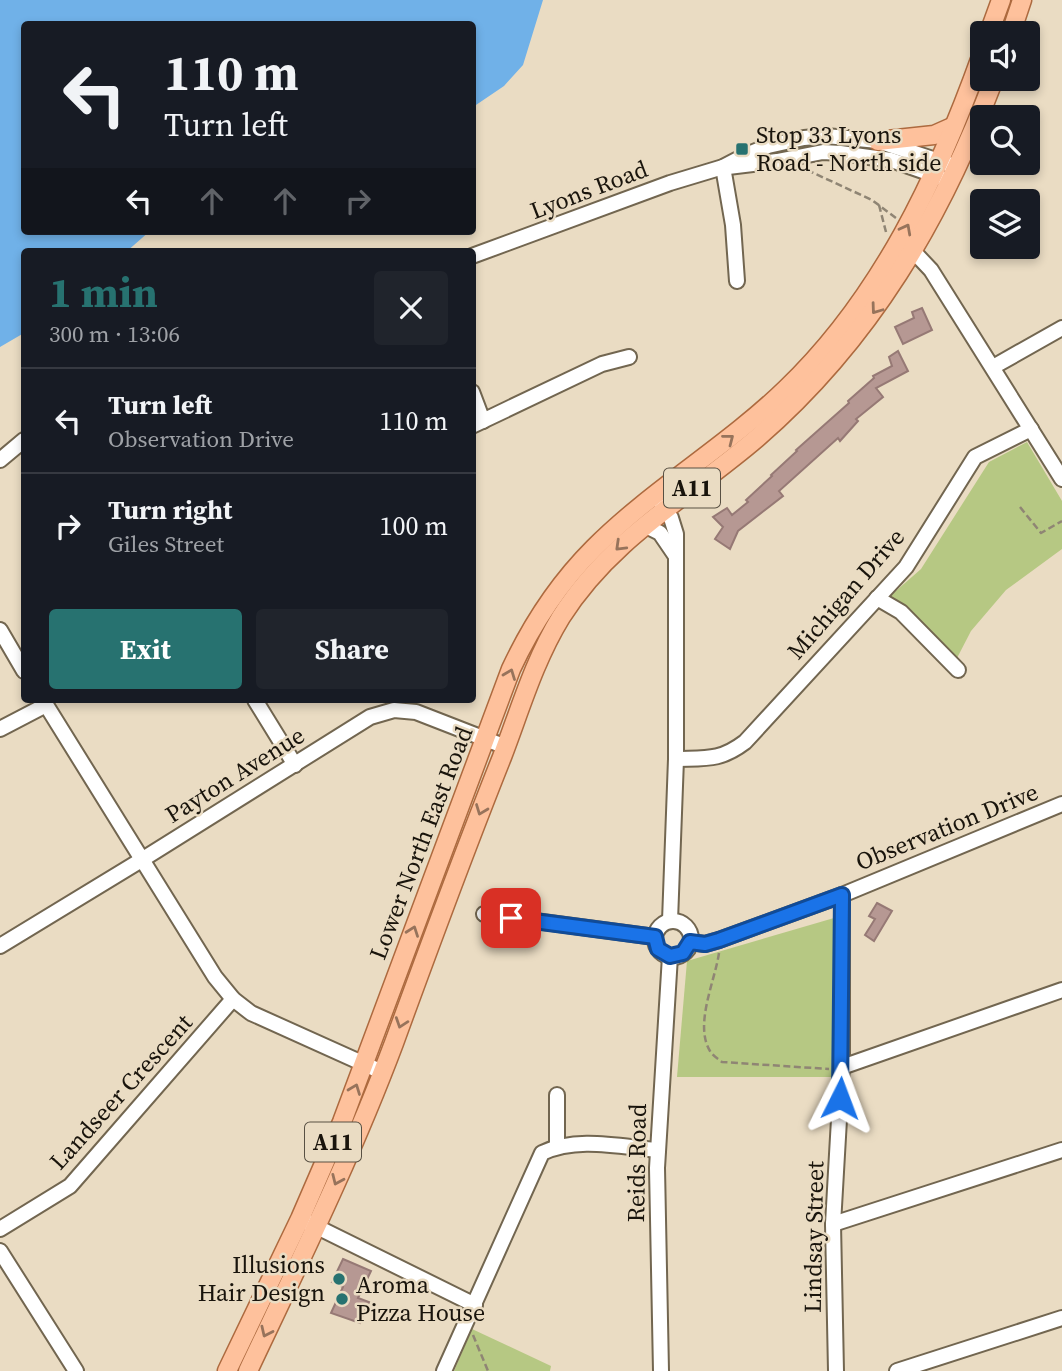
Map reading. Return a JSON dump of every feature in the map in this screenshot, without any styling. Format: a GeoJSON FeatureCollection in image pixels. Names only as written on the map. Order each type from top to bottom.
{"type":"FeatureCollection","features":[{"type":"Feature","properties":{"kind":"main road"},"geometry":{"type":"LineString","coordinates":[[993,21],[1001,0]]}},
{"type":"Feature","properties":{"kind":"main road"},"geometry":{"type":"LineString","coordinates":[[1015,21],[1022,0]]}},
{"type":"Feature","properties":{"kind":"main road","name":"Lower North East Road"},"geometry":{"type":"LineString","coordinates":[[227,1371],[308,1223],[342,1172],[541,654],[563,615],[603,563],[644,525],[660,502],[798,378],[853,314],[888,261],[935,167],[970,83]]}},
{"type":"Feature","properties":{"kind":"main road","name":"Lower North East Road"},"geometry":{"type":"LineString","coordinates":[[248,1371],[308,1223],[364,1064],[518,654],[554,595],[599,543],[736,456],[802,396],[861,329],[914,252],[955,174],[989,91]]}},
{"type":"Feature","properties":{"kind":"main road"},"geometry":{"type":"LineString","coordinates":[[878,141],[934,135],[952,127]]}},
{"type":"Feature","properties":{"kind":"street","name":"Lyons Road"},"geometry":{"type":"LineString","coordinates":[[723,167],[768,146],[825,136],[878,141],[955,174]]}},
{"type":"Feature","properties":{"kind":"street","name":"Lyons Road"},"geometry":{"type":"LineString","coordinates":[[476,255],[670,183],[723,167],[832,153],[935,167]]}},
{"type":"Feature","properties":{"kind":"street"},"geometry":{"type":"LineString","coordinates":[[723,167],[733,225],[737,281]]}},
{"type":"Feature","properties":{"kind":"street"},"geometry":{"type":"LineString","coordinates":[[914,252],[931,270],[1062,480]]}},
{"type":"Feature","properties":{"kind":"street"},"geometry":{"type":"LineString","coordinates":[[993,367],[1062,328]]}},
{"type":"Feature","properties":{"kind":"street"},"geometry":{"type":"LineString","coordinates":[[478,424],[603,364],[629,357]]}},
{"type":"Feature","properties":{"kind":"street","name":"Michigan Drive"},"geometry":{"type":"LineString","coordinates":[[676,759],[709,758],[729,754],[745,742],[906,567],[975,457],[1031,429]]}},
{"type":"Feature","properties":{"kind":"street"},"geometry":{"type":"LineString","coordinates":[[0,460],[21,442]]}},
{"type":"Feature","properties":{"kind":"street"},"geometry":{"type":"LineString","coordinates":[[660,502],[676,534],[676,759],[670,921]]}},
{"type":"Feature","properties":{"kind":"street"},"geometry":{"type":"LineString","coordinates":[[644,525],[660,533],[676,556]]}},
{"type":"Feature","properties":{"kind":"street"},"geometry":{"type":"LineString","coordinates":[[877,598],[901,612],[958,670]]}},
{"type":"Feature","properties":{"kind":"street"},"geometry":{"type":"LineString","coordinates":[[0,630],[21,666]]}},
{"type":"Feature","properties":{"kind":"street"},"geometry":{"type":"LineString","coordinates":[[0,729],[42,703]]}},
{"type":"Feature","properties":{"kind":"street"},"geometry":{"type":"LineString","coordinates":[[45,703],[215,977],[233,999],[251,1013],[382,1072]]}},
{"type":"Feature","properties":{"kind":"street"},"geometry":{"type":"LineString","coordinates":[[257,703],[295,765]]}},
{"type":"Feature","properties":{"kind":"street","name":"Payton Avenue"},"geometry":{"type":"LineString","coordinates":[[0,946],[370,717],[394,710],[416,712],[506,747]]}},
{"type":"Feature","properties":{"kind":"street","name":"Observation Drive"},"geometry":{"type":"LineString","coordinates":[[690,942],[705,944],[719,940],[842,895],[1062,804]]}},
{"type":"Feature","properties":{"kind":"street","name":"Lindsay Street"},"geometry":{"type":"LineString","coordinates":[[836,1371],[833,1224],[842,1070],[842,895]]}},
{"type":"Feature","properties":{"kind":"street"},"geometry":{"type":"LineString","coordinates":[[484,914],[655,937]]}},
{"type":"Feature","properties":{"kind":"street"},"geometry":{"type":"LineString","coordinates":[[670,921],[682,923],[687,928],[690,942],[683,953],[670,956],[658,949],[655,937],[662,924],[670,921]]}},
{"type":"Feature","properties":{"kind":"street","name":"Reids Road"},"geometry":{"type":"LineString","coordinates":[[661,1371],[658,1150],[670,956]]}},
{"type":"Feature","properties":{"kind":"street"},"geometry":{"type":"LineString","coordinates":[[842,1070],[1062,990]]}},
{"type":"Feature","properties":{"kind":"street","name":"Landseer Crescent"},"geometry":{"type":"LineString","coordinates":[[0,1229],[70,1186],[233,999]]}},
{"type":"Feature","properties":{"kind":"street"},"geometry":{"type":"LineString","coordinates":[[557,1095],[557,1146]]}},
{"type":"Feature","properties":{"kind":"street"},"geometry":{"type":"LineString","coordinates":[[444,1371],[542,1153],[557,1146],[580,1144],[658,1150]]}},
{"type":"Feature","properties":{"kind":"street"},"geometry":{"type":"LineString","coordinates":[[833,1224],[1062,1150]]}},
{"type":"Feature","properties":{"kind":"street"},"geometry":{"type":"LineString","coordinates":[[308,1223],[475,1305]]}},
{"type":"Feature","properties":{"kind":"street"},"geometry":{"type":"LineString","coordinates":[[0,1251],[76,1371]]}},
{"type":"Feature","properties":{"kind":"street"},"geometry":{"type":"LineString","coordinates":[[903,1370],[1062,1318]]}},
{"type":"Feature","properties":{"kind":"path"},"geometry":{"type":"LineString","coordinates":[[801,167],[879,205],[899,220]]}},
{"type":"Feature","properties":{"kind":"path"},"geometry":{"type":"LineString","coordinates":[[879,205],[888,239]]}},
{"type":"Feature","properties":{"kind":"path"},"geometry":{"type":"LineString","coordinates":[[1020,507],[1041,533],[1062,521]]}},
{"type":"Feature","properties":{"kind":"path"},"geometry":{"type":"LineString","coordinates":[[719,940],[716,970],[705,1009],[705,1037],[710,1052],[722,1062],[842,1070]]}},
{"type":"Feature","properties":{"kind":"path"},"geometry":{"type":"LineString","coordinates":[[472,1332],[488,1371]]}},
{"type":"Feature","properties":{"kind":"green space"},"geometry":{"type":"Polygon","coordinates":[[[1027,442],[1062,501],[1062,549],[1006,590],[971,631],[956,660],[889,597],[921,569],[989,462],[1027,442]]]}},
{"type":"Feature","properties":{"kind":"green space"},"geometry":{"type":"Polygon","coordinates":[[[834,918],[834,1077],[677,1077],[687,961],[834,918]]]}},
{"type":"Feature","properties":{"kind":"green space"},"geometry":{"type":"Polygon","coordinates":[[[472,1329],[551,1366],[550,1371],[454,1371],[472,1329]]]}},
{"type":"Feature","properties":{"kind":"water"},"geometry":{"type":"Polygon","coordinates":[[[0,0],[543,0],[523,65],[504,86],[476,105],[476,21],[21,21],[21,235],[145,235],[131,248],[21,248],[21,335],[0,347],[0,0]]]}},
{"type":"Feature","properties":{"kind":"building"},"geometry":{"type":"Polygon","coordinates":[[[922,308],[932,330],[903,344],[895,327],[914,318],[912,312],[922,308]]]}},
{"type":"Feature","properties":{"kind":"building"},"geometry":{"type":"Polygon","coordinates":[[[898,351],[908,371],[876,388],[883,397],[856,419],[858,421],[840,441],[838,438],[779,491],[783,496],[738,531],[730,549],[715,539],[723,527],[713,517],[727,508],[732,515],[748,502],[746,500],[796,450],[849,403],[873,376],[892,366],[889,357],[898,351]]]}},
{"type":"Feature","properties":{"kind":"building"},"geometry":{"type":"Polygon","coordinates":[[[877,903],[892,911],[874,941],[865,935],[875,919],[869,916],[877,903]]]}},
{"type":"Feature","properties":{"kind":"building"},"geometry":{"type":"Polygon","coordinates":[[[343,1259],[371,1271],[358,1298],[369,1302],[360,1323],[331,1313],[343,1287],[332,1282],[343,1259]]]}},
{"type":"Feature","properties":{"kind":"place","name":"Stop 33 Lyons Road - North side"},"geometry":{"type":"Point","coordinates":[742,149]}},
{"type":"Feature","properties":{"kind":"place","name":"Illusions Hair Design"},"geometry":{"type":"Point","coordinates":[339,1279]}},
{"type":"Feature","properties":{"kind":"place","name":"Aroma Pizza House"},"geometry":{"type":"Point","coordinates":[342,1299]}},
{"type":"Feature","properties":{"kind":"route"},"geometry":{"type":"LineString","coordinates":[[511,918],[655,937],[658,949],[664,954],[678,956],[688,948],[690,942],[705,944],[719,940],[842,895],[840,1098]]}}]}
